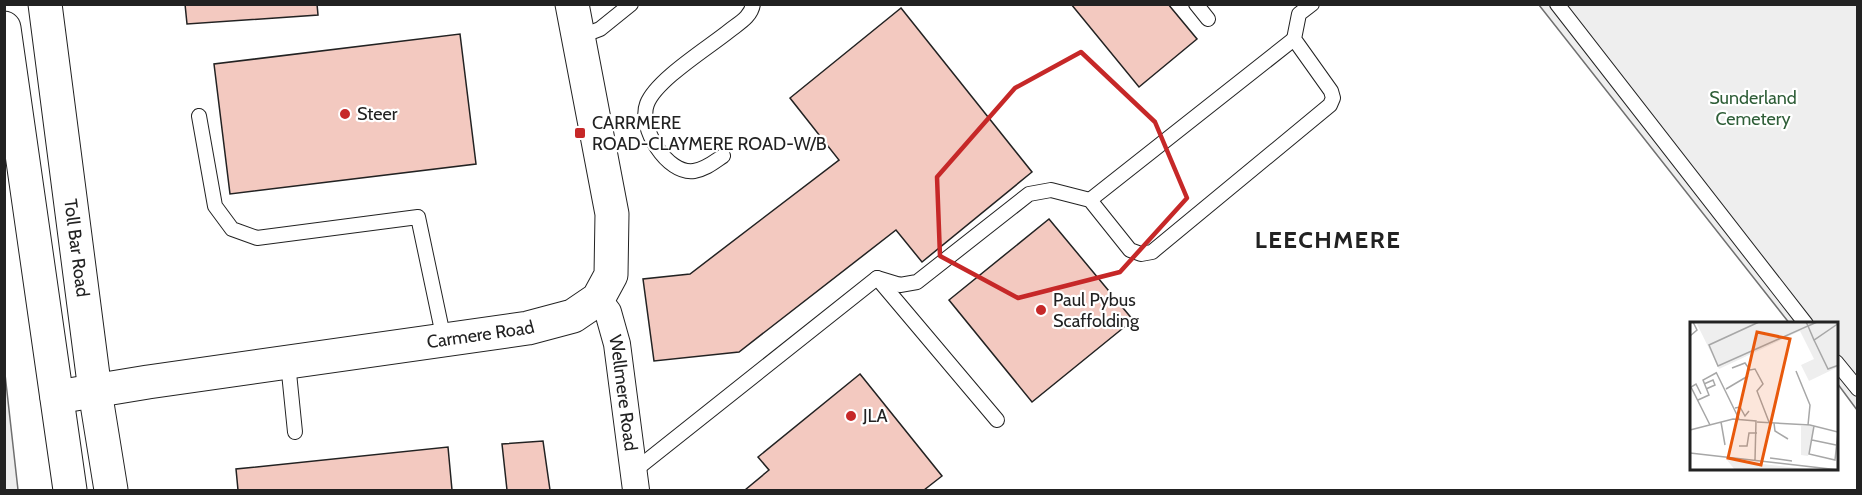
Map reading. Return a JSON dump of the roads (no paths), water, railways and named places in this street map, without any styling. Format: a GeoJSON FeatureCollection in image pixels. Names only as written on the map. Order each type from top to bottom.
{"type":"FeatureCollection","features":[{"type":"Feature","properties":{"kind":"main road","name":"Toll Bar Road"},"geometry":{"type":"LineString","coordinates":[[45,4],[95,391],[111,490]]}},
{"type":"Feature","properties":{"kind":"main road","name":"Carmere Road"},"geometry":{"type":"LineString","coordinates":[[57,397],[528,328],[573,316],[598,299],[611,275],[612,214],[572,4]]}},
{"type":"Feature","properties":{"kind":"main road"},"geometry":{"type":"LineString","coordinates":[[4,28],[70,490]]}},
{"type":"Feature","properties":{"kind":"street","name":"Wellmere Road"},"geometry":{"type":"LineString","coordinates":[[598,299],[608,312],[616,344],[635,481]]}},
{"type":"Feature","properties":{"kind":"lane"},"geometry":{"type":"LineString","coordinates":[[579,37],[600,29],[631,4]]}},
{"type":"Feature","properties":{"kind":"lane"},"geometry":{"type":"LineString","coordinates":[[723,156],[708,167],[692,172],[674,166],[658,151],[648,131],[646,106],[657,86],[738,24],[752,12],[753,4]]}},
{"type":"Feature","properties":{"kind":"lane"},"geometry":{"type":"LineString","coordinates":[[1196,4],[1208,20]]}},
{"type":"Feature","properties":{"kind":"lane"},"geometry":{"type":"LineString","coordinates":[[1090,200],[1294,39],[1299,14],[1311,4]]}},
{"type":"Feature","properties":{"kind":"lane"},"geometry":{"type":"LineString","coordinates":[[1557,4],[1804,322]]}},
{"type":"Feature","properties":{"kind":"lane"},"geometry":{"type":"LineString","coordinates":[[877,278],[900,285],[916,282],[1029,194],[1051,190],[1090,200],[1130,250],[1141,255],[1152,252],[1330,105],[1334,98],[1331,91],[1294,39]]}},
{"type":"Feature","properties":{"kind":"lane"},"geometry":{"type":"LineString","coordinates":[[199,116],[215,207],[232,229],[257,238],[418,217],[444,340]]}},
{"type":"Feature","properties":{"kind":"lane"},"geometry":{"type":"LineString","coordinates":[[877,278],[997,420]]}},
{"type":"Feature","properties":{"kind":"lane"},"geometry":{"type":"LineString","coordinates":[[635,481],[877,278]]}},
{"type":"Feature","properties":{"kind":"lane"},"geometry":{"type":"LineString","coordinates":[[288,363],[295,432]]}},
{"type":"Feature","properties":{"kind":"lane"},"geometry":{"type":"LineString","coordinates":[[1838,365],[1857,389]]}},
{"type":"Feature","properties":{"kind":"place","name":"Steer"},"geometry":{"type":"Point","coordinates":[345,114]}},
{"type":"Feature","properties":{"kind":"place","name":"CARRMERE ROAD-CLAYMERE ROAD-W/B"},"geometry":{"type":"Point","coordinates":[580,133]}},
{"type":"Feature","properties":{"kind":"place","name":"Paul Pybus Scaffolding"},"geometry":{"type":"Point","coordinates":[1041,310]}},
{"type":"Feature","properties":{"kind":"place","name":"JLA"},"geometry":{"type":"Point","coordinates":[851,416]}},
{"type":"Feature","properties":{"kind":"district","name":"LEECHMERE"},"geometry":{"type":"Point","coordinates":[1328,239]}},
{"type":"Feature","properties":{"kind":"park label","name":"Sunderland Cemetery"},"geometry":{"type":"Point","coordinates":[1753,108]}}]}
